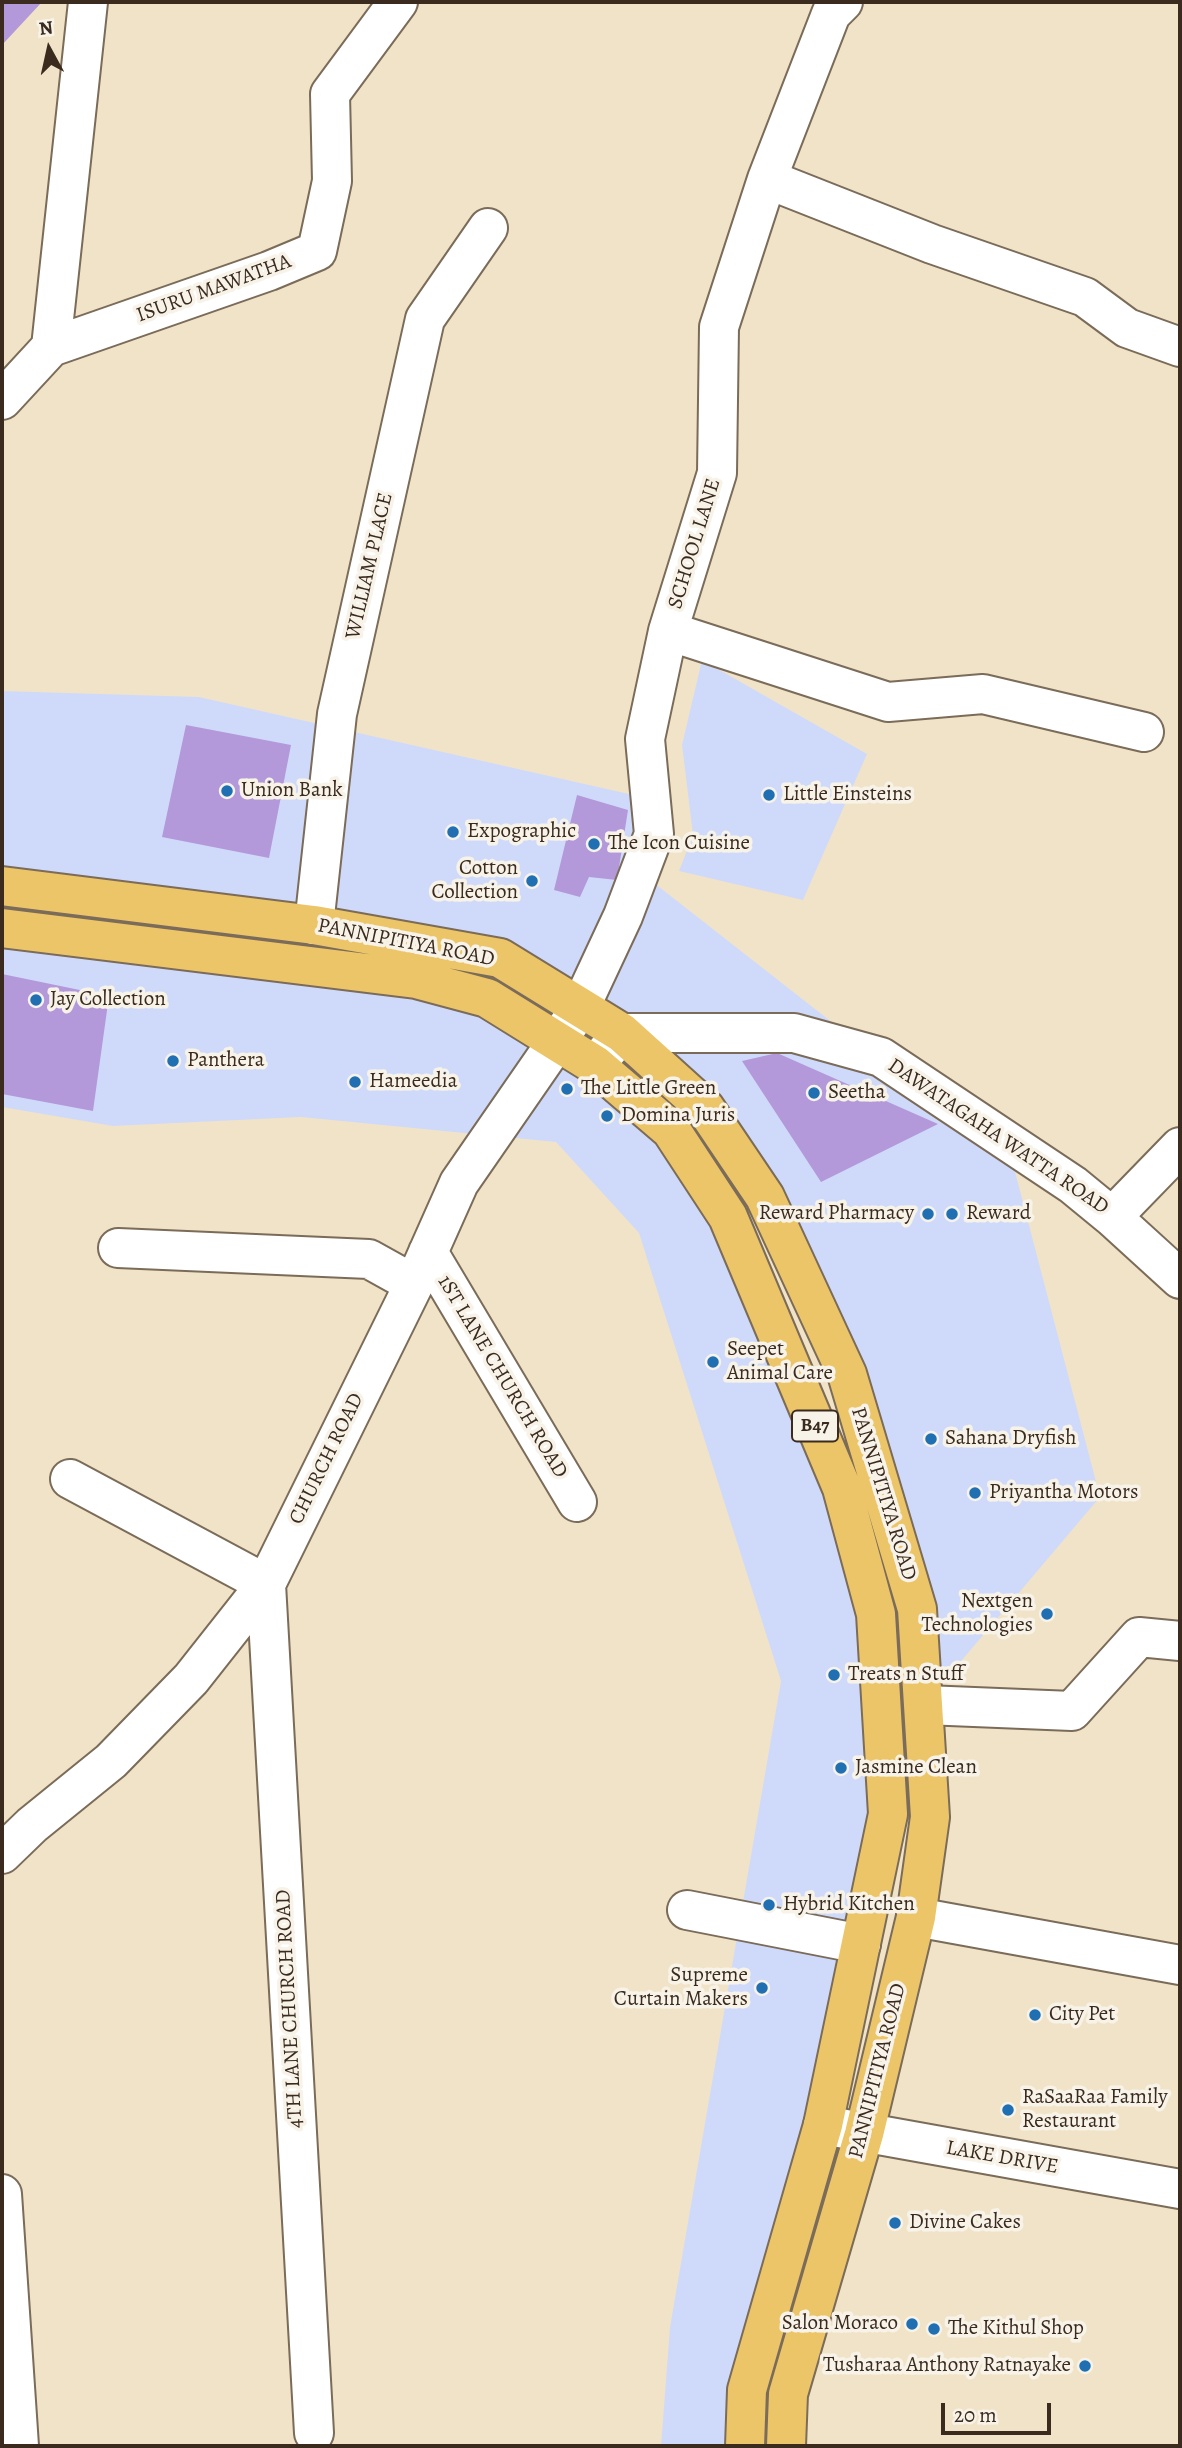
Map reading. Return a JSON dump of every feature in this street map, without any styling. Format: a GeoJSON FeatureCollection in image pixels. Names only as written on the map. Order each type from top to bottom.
{"type":"FeatureCollection","features":[{"type":"Feature","properties":{"kind":"main road","name":"PANNIPITIYA ROAD"},"geometry":{"type":"LineString","coordinates":[[2,886],[314,925],[500,958],[622,1033],[705,1108],[765,1197],[846,1374],[917,1609],[930,1817],[916,1917],[864,2134],[788,2395],[786,2446]]}},
{"type":"Feature","properties":{"kind":"main road","name":"PANNIPITIYA ROAD"},"geometry":{"type":"LineString","coordinates":[[2,928],[416,979],[486,998],[595,1065],[671,1130],[728,1217],[842,1488],[876,1615],[888,1814],[823,2125],[747,2390],[745,2446]]}},
{"type":"Feature","properties":{"kind":"street"},"geometry":{"type":"LineString","coordinates":[[51,347],[88,2]]}},
{"type":"Feature","properties":{"kind":"street","name":"ISURU MAWATHA"},"geometry":{"type":"LineString","coordinates":[[2,400],[51,347],[269,271],[317,251],[332,181],[330,94],[398,2]]}},
{"type":"Feature","properties":{"kind":"street","name":"SCHOOL LANE"},"geometry":{"type":"LineString","coordinates":[[580,1008],[623,916],[654,834],[645,739],[668,631],[718,473],[719,327],[767,179],[831,14],[843,2]]}},
{"type":"Feature","properties":{"kind":"street"},"geometry":{"type":"LineString","coordinates":[[767,179],[932,244],[1085,297],[1128,328],[1180,346]]}},
{"type":"Feature","properties":{"kind":"street","name":"WILLIAM PLACE"},"geometry":{"type":"LineString","coordinates":[[314,925],[337,714],[425,319],[488,228]]}},
{"type":"Feature","properties":{"kind":"street"},"geometry":{"type":"LineString","coordinates":[[668,631],[888,702],[983,694],[1144,732]]}},
{"type":"Feature","properties":{"kind":"street","name":"CHURCH ROAD"},"geometry":{"type":"LineString","coordinates":[[2,1854],[32,1825],[120,1752],[191,1679],[265,1584],[421,1268],[459,1183],[580,1008]]}},
{"type":"Feature","properties":{"kind":"street","name":"DAWATAGAHA WATTA ROAD"},"geometry":{"type":"LineString","coordinates":[[622,1033],[794,1032],[881,1058],[1073,1185],[1112,1217],[1180,1147]]}},
{"type":"Feature","properties":{"kind":"street"},"geometry":{"type":"LineString","coordinates":[[595,1065],[622,1033]]}},
{"type":"Feature","properties":{"kind":"street"},"geometry":{"type":"LineString","coordinates":[[1112,1217],[1180,1279]]}},
{"type":"Feature","properties":{"kind":"street"},"geometry":{"type":"LineString","coordinates":[[118,1248],[369,1259],[421,1268]]}},
{"type":"Feature","properties":{"kind":"street","name":"1ST LANE CHURCH ROAD"},"geometry":{"type":"LineString","coordinates":[[421,1268],[577,1502]]}},
{"type":"Feature","properties":{"kind":"street"},"geometry":{"type":"LineString","coordinates":[[70,1479],[265,1584]]}},
{"type":"Feature","properties":{"kind":"street","name":"4TH LANE CHURCH ROAD"},"geometry":{"type":"LineString","coordinates":[[265,1584],[314,2433]]}},
{"type":"Feature","properties":{"kind":"street"},"geometry":{"type":"LineString","coordinates":[[925,1705],[1072,1712],[1139,1637],[1180,1641]]}},
{"type":"Feature","properties":{"kind":"street"},"geometry":{"type":"LineString","coordinates":[[687,1910],[861,1944]]}},
{"type":"Feature","properties":{"kind":"street"},"geometry":{"type":"LineString","coordinates":[[916,1917],[1180,1965]]}},
{"type":"Feature","properties":{"kind":"street","name":"LAKE DRIVE"},"geometry":{"type":"LineString","coordinates":[[823,2125],[1180,2189]]}},
{"type":"Feature","properties":{"kind":"street"},"geometry":{"type":"LineString","coordinates":[[2,2194],[19,2446]]}},
{"type":"Feature","properties":{"kind":"shaded area","name":"Little Einsteins"},"geometry":{"type":"Polygon","coordinates":[[[702,660],[867,754],[803,900],[679,871],[693,835],[682,745],[702,660]]]}},
{"type":"Feature","properties":{"kind":"shaded area"},"geometry":{"type":"Polygon","coordinates":[[[2,691],[199,697],[651,799],[640,872],[1013,1164],[1100,1497],[929,1699],[849,1373],[706,1106],[500,955],[2,887],[2,691]]]}},
{"type":"Feature","properties":{"kind":"shaded area"},"geometry":{"type":"Polygon","coordinates":[[[2,938],[485,1003],[667,1134],[723,1220],[871,1615],[882,1814],[739,2446],[661,2446],[670,2327],[781,1681],[639,1233],[556,1142],[301,1117],[113,1126],[2,1107],[2,938]]]}},
{"type":"Feature","properties":{"kind":"building"},"geometry":{"type":"Polygon","coordinates":[[[2,2],[42,2],[2,45],[2,2]]]}},
{"type":"Feature","properties":{"kind":"building","name":"Union Bank"},"geometry":{"type":"Polygon","coordinates":[[[186,725],[291,745],[269,858],[162,837],[186,725]]]}},
{"type":"Feature","properties":{"kind":"building","name":"The Icon Cuisine"},"geometry":{"type":"Polygon","coordinates":[[[577,795],[628,810],[617,880],[589,877],[580,897],[554,890],[577,795]]]}},
{"type":"Feature","properties":{"kind":"building"},"geometry":{"type":"Polygon","coordinates":[[[2,974],[109,996],[93,1111],[2,1094],[2,974]]]}},
{"type":"Feature","properties":{"kind":"building","name":"Seetha"},"geometry":{"type":"Polygon","coordinates":[[[777,1053],[938,1124],[821,1182],[742,1061],[777,1053]]]}},
{"type":"Feature","properties":{"kind":"place","name":"Union Bank"},"geometry":{"type":"Point","coordinates":[227,791]}},
{"type":"Feature","properties":{"kind":"place","name":"Little Einsteins"},"geometry":{"type":"Point","coordinates":[769,795]}},
{"type":"Feature","properties":{"kind":"place","name":"Expographic"},"geometry":{"type":"Point","coordinates":[453,832]}},
{"type":"Feature","properties":{"kind":"place","name":"The Icon Cuisine"},"geometry":{"type":"Point","coordinates":[594,844]}},
{"type":"Feature","properties":{"kind":"place","name":"Cotton Collection"},"geometry":{"type":"Point","coordinates":[532,881]}},
{"type":"Feature","properties":{"kind":"place","name":"Jay Collection"},"geometry":{"type":"Point","coordinates":[36,1000]}},
{"type":"Feature","properties":{"kind":"place","name":"Panthera"},"geometry":{"type":"Point","coordinates":[173,1061]}},
{"type":"Feature","properties":{"kind":"place","name":"Hameedia"},"geometry":{"type":"Point","coordinates":[355,1082]}},
{"type":"Feature","properties":{"kind":"place","name":"The Little Green"},"geometry":{"type":"Point","coordinates":[567,1089]}},
{"type":"Feature","properties":{"kind":"place","name":"Seetha"},"geometry":{"type":"Point","coordinates":[814,1093]}},
{"type":"Feature","properties":{"kind":"place","name":"Domina Juris"},"geometry":{"type":"Point","coordinates":[607,1116]}},
{"type":"Feature","properties":{"kind":"place","name":"Reward Pharmacy"},"geometry":{"type":"Point","coordinates":[928,1214]}},
{"type":"Feature","properties":{"kind":"place","name":"Reward"},"geometry":{"type":"Point","coordinates":[952,1214]}},
{"type":"Feature","properties":{"kind":"place","name":"Seepet Animal Care"},"geometry":{"type":"Point","coordinates":[713,1362]}},
{"type":"Feature","properties":{"kind":"place","name":"Sahana Dryfish"},"geometry":{"type":"Point","coordinates":[931,1439]}},
{"type":"Feature","properties":{"kind":"place","name":"Priyantha Motors"},"geometry":{"type":"Point","coordinates":[975,1493]}},
{"type":"Feature","properties":{"kind":"place","name":"Nextgen Technologies"},"geometry":{"type":"Point","coordinates":[1047,1614]}},
{"type":"Feature","properties":{"kind":"place","name":"Treats n Stuff"},"geometry":{"type":"Point","coordinates":[834,1675]}},
{"type":"Feature","properties":{"kind":"place","name":"Jasmine Clean"},"geometry":{"type":"Point","coordinates":[841,1768]}},
{"type":"Feature","properties":{"kind":"place","name":"Hybrid Kitchen"},"geometry":{"type":"Point","coordinates":[769,1905]}},
{"type":"Feature","properties":{"kind":"place","name":"Supreme Curtain Makers"},"geometry":{"type":"Point","coordinates":[762,1988]}},
{"type":"Feature","properties":{"kind":"place","name":"City Pet"},"geometry":{"type":"Point","coordinates":[1035,2015]}},
{"type":"Feature","properties":{"kind":"place","name":"RaSaaRaa Family Restaurant"},"geometry":{"type":"Point","coordinates":[1008,2110]}},
{"type":"Feature","properties":{"kind":"place","name":"Divine Cakes"},"geometry":{"type":"Point","coordinates":[895,2223]}},
{"type":"Feature","properties":{"kind":"place","name":"Salon Moraco"},"geometry":{"type":"Point","coordinates":[912,2324]}},
{"type":"Feature","properties":{"kind":"place","name":"The Kithul Shop"},"geometry":{"type":"Point","coordinates":[934,2329]}},
{"type":"Feature","properties":{"kind":"place","name":"Tusharaa Anthony Ratnayake"},"geometry":{"type":"Point","coordinates":[1085,2366]}}]}
